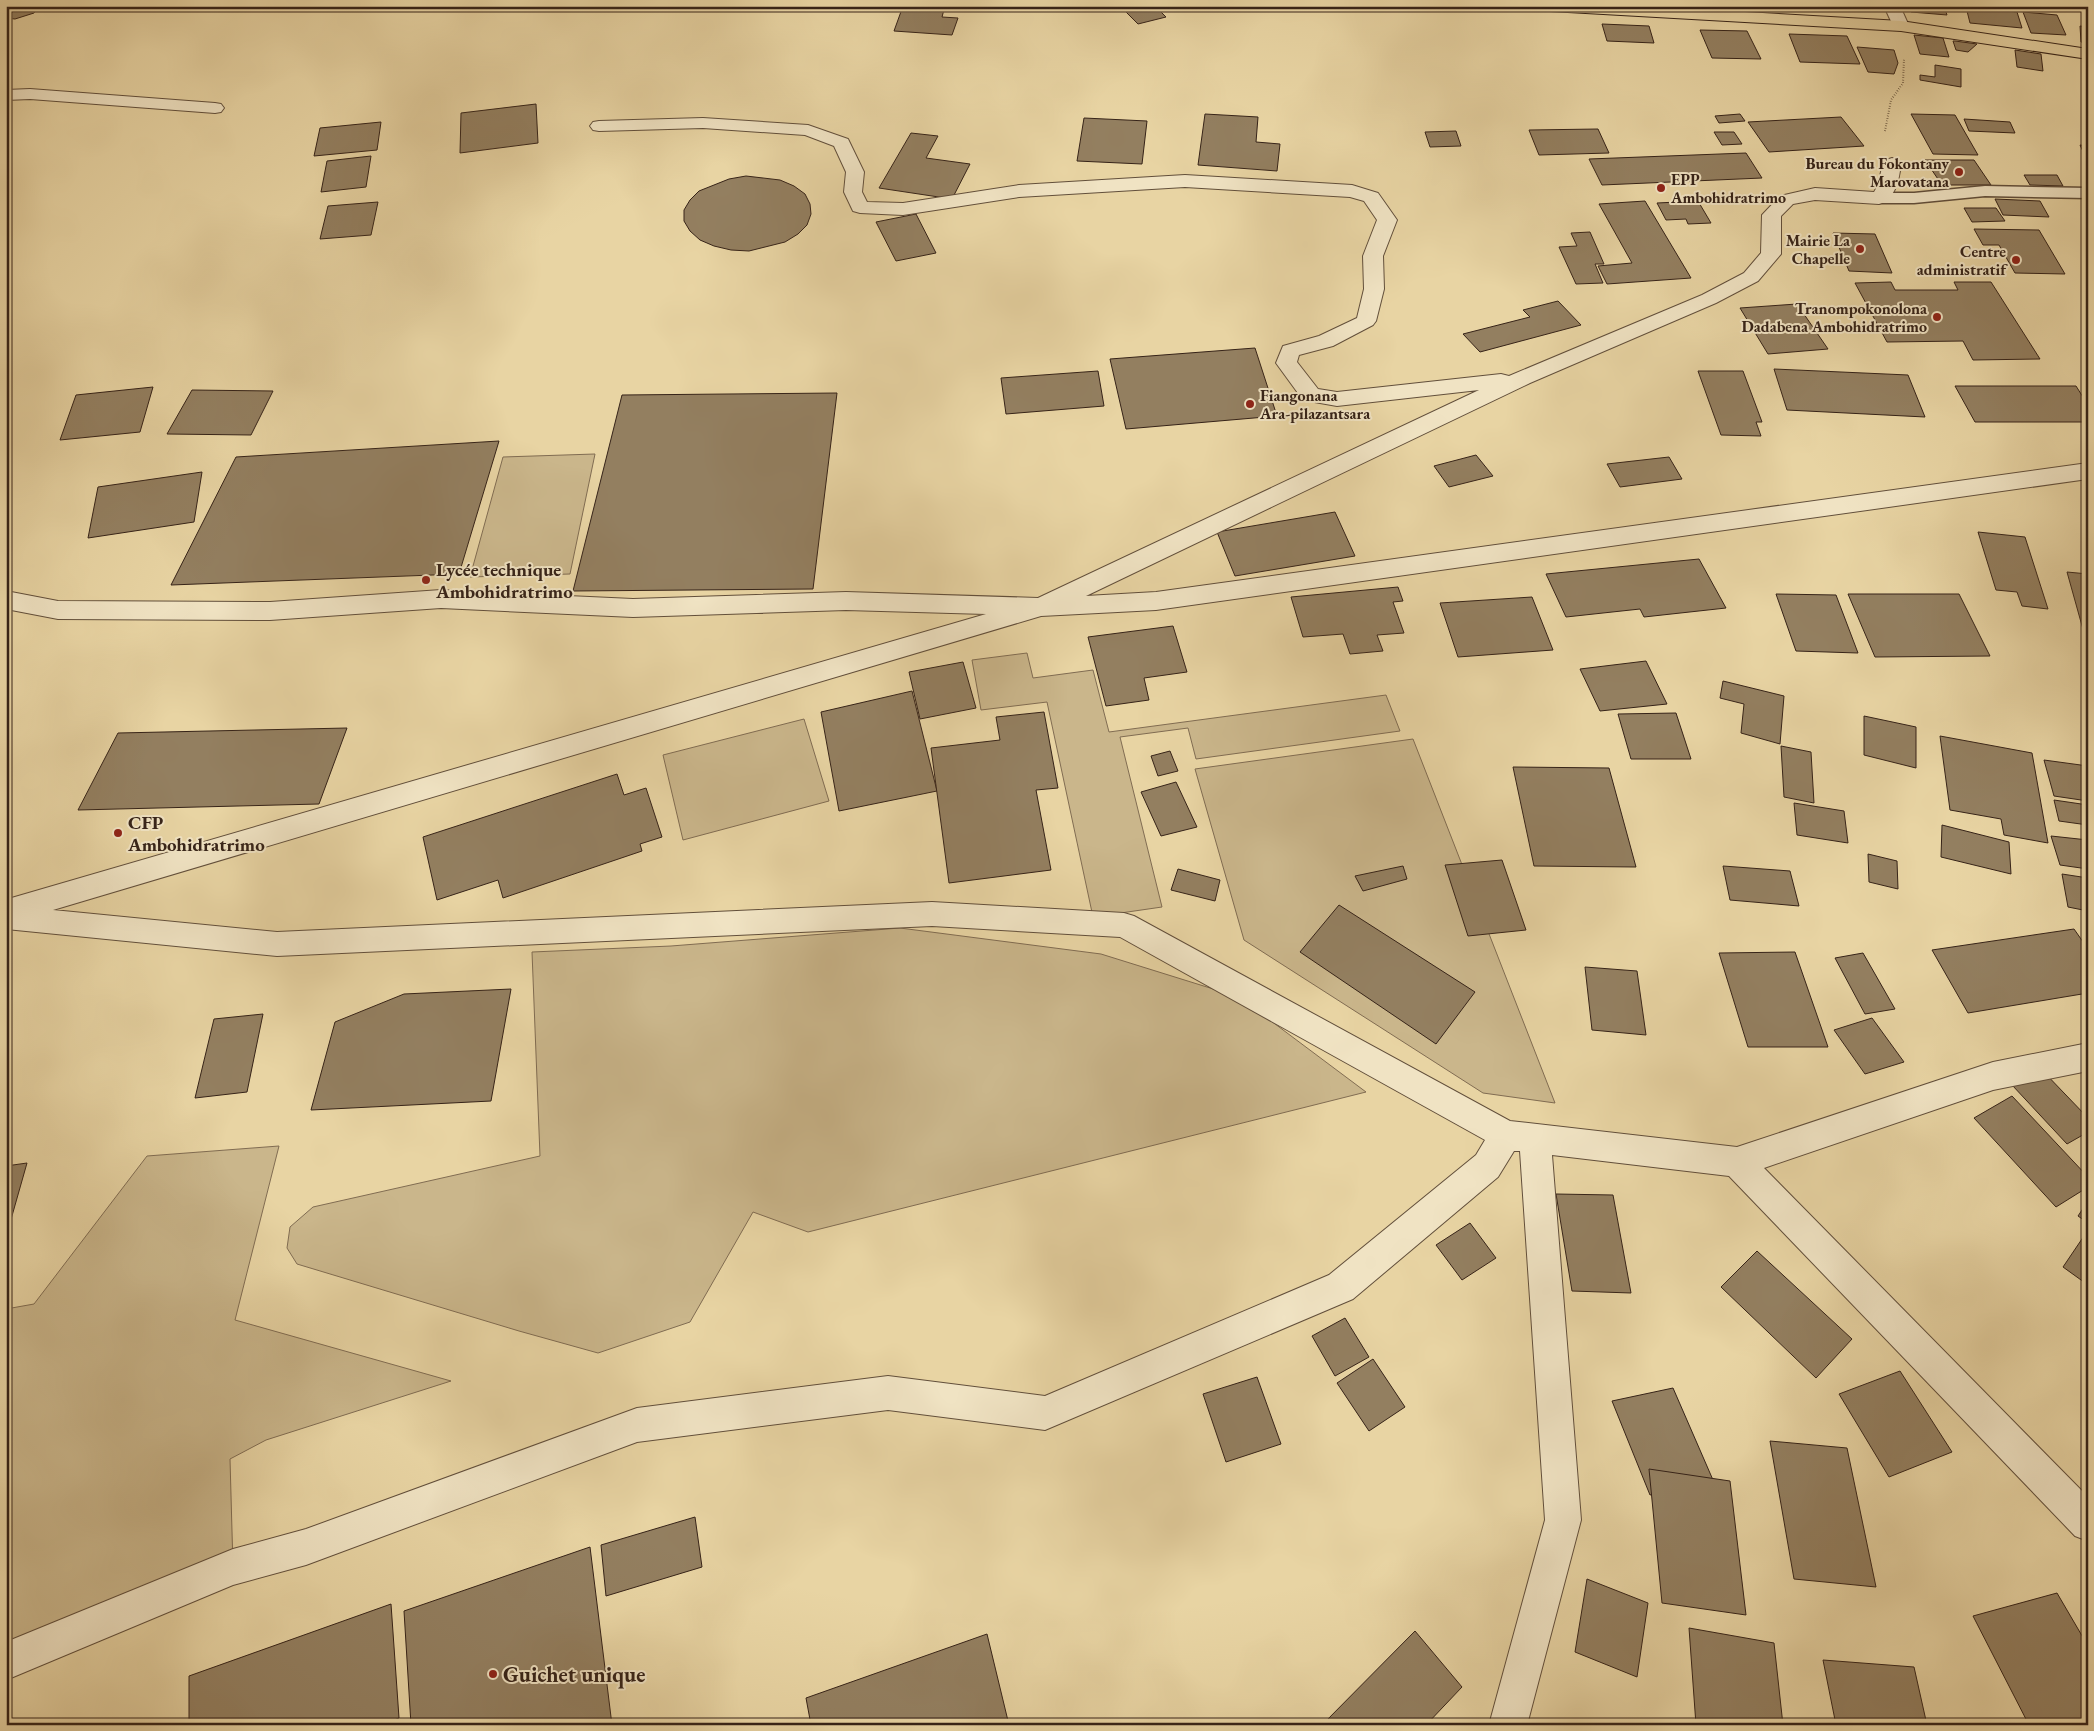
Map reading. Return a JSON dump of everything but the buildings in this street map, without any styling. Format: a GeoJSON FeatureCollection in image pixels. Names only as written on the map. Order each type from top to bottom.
{"type":"FeatureCollection","features":[{"type":"Feature","properties":{"kind":"main road"},"geometry":{"type":"LineString","coordinates":[[1550,6],[1901,26],[2088,54]]}},
{"type":"Feature","properties":{"kind":"street"},"geometry":{"type":"LineString","coordinates":[[1892,6],[1901,26]]}},
{"type":"Feature","properties":{"kind":"street"},"geometry":{"type":"LineString","coordinates":[[6,95],[30,94],[215,108]]}},
{"type":"Feature","properties":{"kind":"street"},"geometry":{"type":"LineString","coordinates":[[599,126],[703,124],[808,130],[842,143],[855,172],[853,192],[860,207],[903,209],[1019,191],[1185,181],[1352,191],[1371,197],[1387,220],[1373,256],[1374,290],[1366,321],[1326,341],[1290,351],[1286,362],[1311,395],[1337,399],[1523,378]]}},
{"type":"Feature","properties":{"kind":"street"},"geometry":{"type":"LineString","coordinates":[[6,912],[1040,606],[1523,378],[1709,299],[1751,277],[1771,254],[1772,215],[1787,200],[1815,194],[1880,198],[1888,186],[1892,164]]}},
{"type":"Feature","properties":{"kind":"street"},"geometry":{"type":"LineString","coordinates":[[6,600],[68,610],[270,611],[440,599],[633,608],[846,601],[1040,606],[1156,601],[2088,471]]}},
{"type":"Feature","properties":{"kind":"street"},"geometry":{"type":"LineString","coordinates":[[6,917],[277,944],[932,914],[1124,925],[1520,1136],[1736,1162],[1993,1076],[2088,1057]]}},
{"type":"Feature","properties":{"kind":"street"},"geometry":{"type":"LineString","coordinates":[[6,1661],[233,1567],[306,1547],[637,1424],[888,1393],[1045,1413],[1341,1287],[1520,1136]]}},
{"type":"Feature","properties":{"kind":"street"},"geometry":{"type":"LineString","coordinates":[[1508,1725],[1564,1520],[1520,1136]]}},
{"type":"Feature","properties":{"kind":"street"},"geometry":{"type":"LineString","coordinates":[[1736,1162],[2088,1523]]}},
{"type":"Feature","properties":{"kind":"lane"},"geometry":{"type":"LineString","coordinates":[[1880,198],[1914,198],[1985,191],[2088,193]]}},
{"type":"Feature","properties":{"kind":"path"},"geometry":{"type":"LineString","coordinates":[[1892,164],[1885,129],[1891,100],[1903,83],[1904,56],[1901,26]]}},
{"type":"Feature","properties":{"kind":"shaded area"},"geometry":{"type":"Polygon","coordinates":[[[595,454],[570,574],[470,577],[503,457],[595,454]]]}},
{"type":"Feature","properties":{"kind":"shaded area"},"geometry":{"type":"Polygon","coordinates":[[[1027,653],[1033,678],[1093,670],[1109,732],[1386,695],[1400,731],[1196,759],[1188,728],[1120,737],[1162,907],[1093,917],[1047,702],[981,710],[972,660],[1027,653]]]}},
{"type":"Feature","properties":{"kind":"shaded area"},"geometry":{"type":"Polygon","coordinates":[[[804,719],[829,801],[683,840],[663,755],[804,719]]]}},
{"type":"Feature","properties":{"kind":"shaded area"},"geometry":{"type":"Polygon","coordinates":[[[1413,739],[1555,1103],[1483,1093],[1244,940],[1195,769],[1413,739]]]}},
{"type":"Feature","properties":{"kind":"shaded area"},"geometry":{"type":"Polygon","coordinates":[[[900,928],[1101,954],[1239,997],[1366,1092],[808,1232],[753,1212],[690,1322],[598,1353],[297,1264],[287,1248],[290,1227],[313,1207],[540,1156],[532,952],[671,946],[900,928]]]}},
{"type":"Feature","properties":{"kind":"shaded area"},"geometry":{"type":"Polygon","coordinates":[[[279,1146],[235,1320],[451,1381],[266,1440],[230,1459],[233,1567],[6,1649],[6,1309],[34,1304],[147,1156],[279,1146]]]}},
{"type":"Feature","properties":{"kind":"place","name":"Bureau du Fokontany Marovatana"},"geometry":{"type":"Point","coordinates":[1959,172]}},
{"type":"Feature","properties":{"kind":"place","name":"EPP Ambohidratrimo"},"geometry":{"type":"Point","coordinates":[1661,188]}},
{"type":"Feature","properties":{"kind":"place","name":"Mairie La Chapelle"},"geometry":{"type":"Point","coordinates":[1860,249]}},
{"type":"Feature","properties":{"kind":"place","name":"Centre administratif"},"geometry":{"type":"Point","coordinates":[2016,260]}},
{"type":"Feature","properties":{"kind":"place","name":"Tranompokonolona Dadabena Ambohidratrimo"},"geometry":{"type":"Point","coordinates":[1937,317]}},
{"type":"Feature","properties":{"kind":"place","name":"Fiangonana Ara-pilazantsara"},"geometry":{"type":"Point","coordinates":[1250,404]}},
{"type":"Feature","properties":{"kind":"place","name":"Lycée technique Ambohidratrimo"},"geometry":{"type":"Point","coordinates":[426,580]}},
{"type":"Feature","properties":{"kind":"place","name":"CFP Ambohidratrimo"},"geometry":{"type":"Point","coordinates":[118,833]}},
{"type":"Feature","properties":{"kind":"place","name":"Guichet unique"},"geometry":{"type":"Point","coordinates":[493,1674]}}]}
